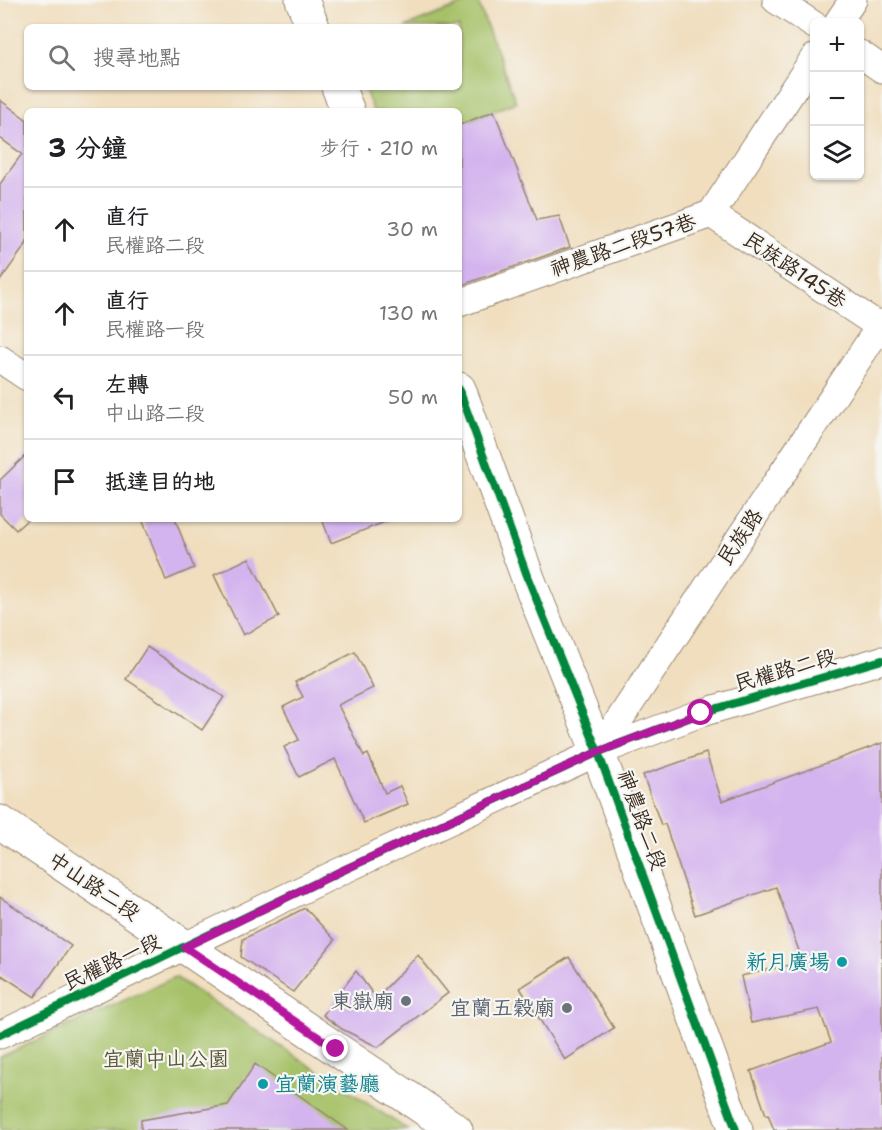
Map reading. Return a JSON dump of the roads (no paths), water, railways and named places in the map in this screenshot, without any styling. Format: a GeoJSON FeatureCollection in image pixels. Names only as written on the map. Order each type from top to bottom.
{"type":"FeatureCollection","features":[{"type":"Feature","properties":{"kind":"street"},"geometry":{"type":"LineString","coordinates":[[302,0],[312,24]]}},
{"type":"Feature","properties":{"kind":"street"},"geometry":{"type":"LineString","coordinates":[[776,0],[810,22]]}},
{"type":"Feature","properties":{"kind":"street"},"geometry":{"type":"LineString","coordinates":[[841,18],[853,0]]}},
{"type":"Feature","properties":{"kind":"street"},"geometry":{"type":"LineString","coordinates":[[864,57],[882,69]]}},
{"type":"Feature","properties":{"kind":"street","name":"神農路二段57巷"},"geometry":{"type":"LineString","coordinates":[[462,302],[711,214],[810,64]]}},
{"type":"Feature","properties":{"kind":"street"},"geometry":{"type":"LineString","coordinates":[[339,90],[347,108]]}},
{"type":"Feature","properties":{"kind":"street","name":"民族路145巷"},"geometry":{"type":"LineString","coordinates":[[711,214],[881,326]]}},
{"type":"Feature","properties":{"kind":"street","name":"民族路"},"geometry":{"type":"LineString","coordinates":[[598,752],[881,326]]}},
{"type":"Feature","properties":{"kind":"street"},"geometry":{"type":"LineString","coordinates":[[0,359],[24,375]]}},
{"type":"Feature","properties":{"kind":"street","name":"神農路二段"},"geometry":{"type":"LineString","coordinates":[[462,397],[530,581],[598,752],[736,1130]]}},
{"type":"Feature","properties":{"kind":"street","name":"民權路二段"},"geometry":{"type":"LineString","coordinates":[[598,752],[701,713],[882,660]]}},
{"type":"Feature","properties":{"kind":"street","name":"民權路一段"},"geometry":{"type":"LineString","coordinates":[[0,1035],[337,873],[598,752]]}},
{"type":"Feature","properties":{"kind":"street","name":"中山路二段"},"geometry":{"type":"LineString","coordinates":[[0,822],[456,1130]]}},
{"type":"Feature","properties":{"kind":"place","name":"新月廣場"},"geometry":{"type":"Point","coordinates":[842,962]}},
{"type":"Feature","properties":{"kind":"place","name":"東嶽廟"},"geometry":{"type":"Point","coordinates":[406,1001]}},
{"type":"Feature","properties":{"kind":"place","name":"宜蘭五穀廟"},"geometry":{"type":"Point","coordinates":[567,1008]}},
{"type":"Feature","properties":{"kind":"place","name":"宜蘭演藝廳"},"geometry":{"type":"Point","coordinates":[263,1084]}},
{"type":"Feature","properties":{"kind":"park label","name":"宜蘭中山公園"},"geometry":{"type":"Point","coordinates":[166,1059]}}]}
